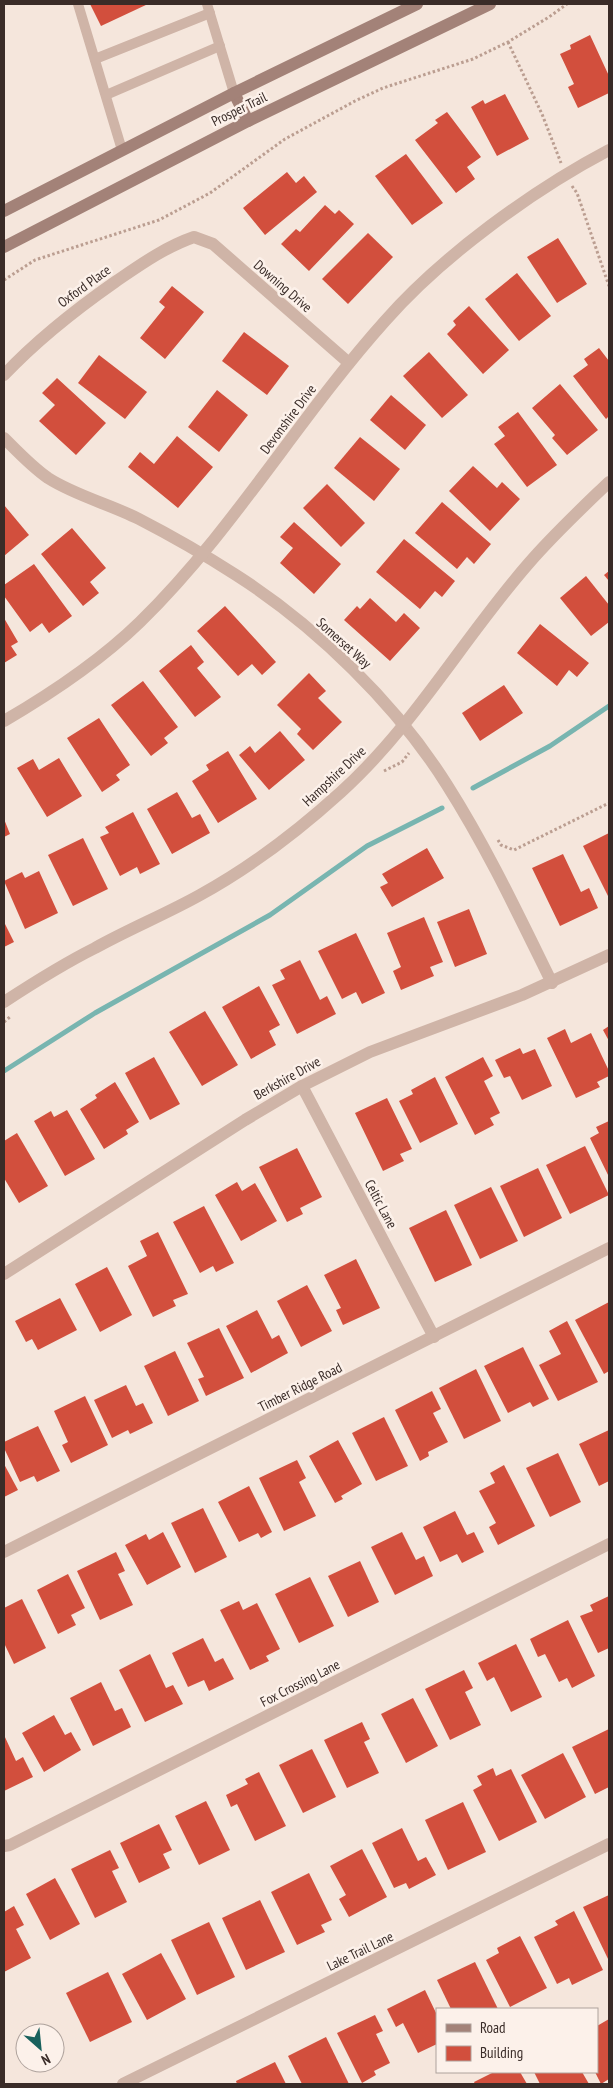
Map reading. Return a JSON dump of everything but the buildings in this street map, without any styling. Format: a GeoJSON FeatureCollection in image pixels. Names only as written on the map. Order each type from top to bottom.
{"type":"FeatureCollection","features":[{"type":"Feature","properties":{"kind":"main road","name":"Prosper Trail"},"geometry":{"type":"LineString","coordinates":[[4,211],[234,93],[417,4]]}},
{"type":"Feature","properties":{"kind":"main road","name":"Prosper Trail"},"geometry":{"type":"LineString","coordinates":[[4,247],[248,122],[490,4]]}},
{"type":"Feature","properties":{"kind":"main road"},"geometry":{"type":"LineString","coordinates":[[234,93],[248,122]]}},
{"type":"Feature","properties":{"kind":"street","name":"Devonshire Drive"},"geometry":{"type":"LineString","coordinates":[[4,721],[62,685],[101,656],[139,623],[203,555],[349,363],[386,319],[443,264],[510,213],[566,174],[609,150]]}},
{"type":"Feature","properties":{"kind":"street","name":"Downing Drive"},"geometry":{"type":"LineString","coordinates":[[194,237],[213,244],[349,363]]}},
{"type":"Feature","properties":{"kind":"street","name":"Oxford Place"},"geometry":{"type":"LineString","coordinates":[[4,376],[35,344],[94,297],[135,268],[168,248],[194,237]]}},
{"type":"Feature","properties":{"kind":"street","name":"Somerset Way"},"geometry":{"type":"LineString","coordinates":[[4,438],[48,478],[64,487],[138,518],[238,576],[277,604],[315,636],[376,693],[417,742],[482,842],[552,983]]}},
{"type":"Feature","properties":{"kind":"street","name":"Hampshire Drive"},"geometry":{"type":"LineString","coordinates":[[4,1002],[95,947],[201,895],[239,872],[279,844],[342,791],[370,764],[403,725],[529,563],[609,482]]}},
{"type":"Feature","properties":{"kind":"street","name":"Berkshire Drive"},"geometry":{"type":"LineString","coordinates":[[4,1274],[244,1120],[336,1068],[405,1038],[552,983],[609,955]]}},
{"type":"Feature","properties":{"kind":"street","name":"Celtic Lane"},"geometry":{"type":"LineString","coordinates":[[302,1086],[434,1336]]}},
{"type":"Feature","properties":{"kind":"street","name":"Timber Ridge Road"},"geometry":{"type":"LineString","coordinates":[[4,1552],[609,1248]]}},
{"type":"Feature","properties":{"kind":"street","name":"Fox Crossing Lane"},"geometry":{"type":"LineString","coordinates":[[4,1846],[10,1845],[609,1544]]}},
{"type":"Feature","properties":{"kind":"street","name":"Lake Trail Lane"},"geometry":{"type":"LineString","coordinates":[[123,2084],[609,1844]]}},
{"type":"Feature","properties":{"kind":"lane"},"geometry":{"type":"LineString","coordinates":[[78,4],[122,150]]}},
{"type":"Feature","properties":{"kind":"lane"},"geometry":{"type":"LineString","coordinates":[[95,59],[209,8],[234,93]]}},
{"type":"Feature","properties":{"kind":"lane"},"geometry":{"type":"LineString","coordinates":[[106,94],[220,46]]}},
{"type":"Feature","properties":{"kind":"path"},"geometry":{"type":"LineString","coordinates":[[4,280],[35,260],[159,220],[210,192],[285,139],[354,100],[383,88],[473,59],[508,42],[567,4]]}},
{"type":"Feature","properties":{"kind":"path"},"geometry":{"type":"LineString","coordinates":[[508,42],[542,114],[562,163]]}},
{"type":"Feature","properties":{"kind":"path"},"geometry":{"type":"LineString","coordinates":[[572,186],[577,193],[609,286]]}},
{"type":"Feature","properties":{"kind":"path"},"geometry":{"type":"LineString","coordinates":[[382,772],[402,762],[417,742]]}},
{"type":"Feature","properties":{"kind":"path"},"geometry":{"type":"LineString","coordinates":[[496,837],[502,845],[514,850],[609,803]]}},
{"type":"Feature","properties":{"kind":"path"},"geometry":{"type":"LineString","coordinates":[[4,1022],[17,1012]]}},
{"type":"Feature","properties":{"kind":"waterway"},"geometry":{"type":"LineString","coordinates":[[473,788],[550,746],[609,706]]}},
{"type":"Feature","properties":{"kind":"waterway"},"geometry":{"type":"LineString","coordinates":[[4,1071],[95,1013],[270,915],[367,846],[442,808]]}}]}
